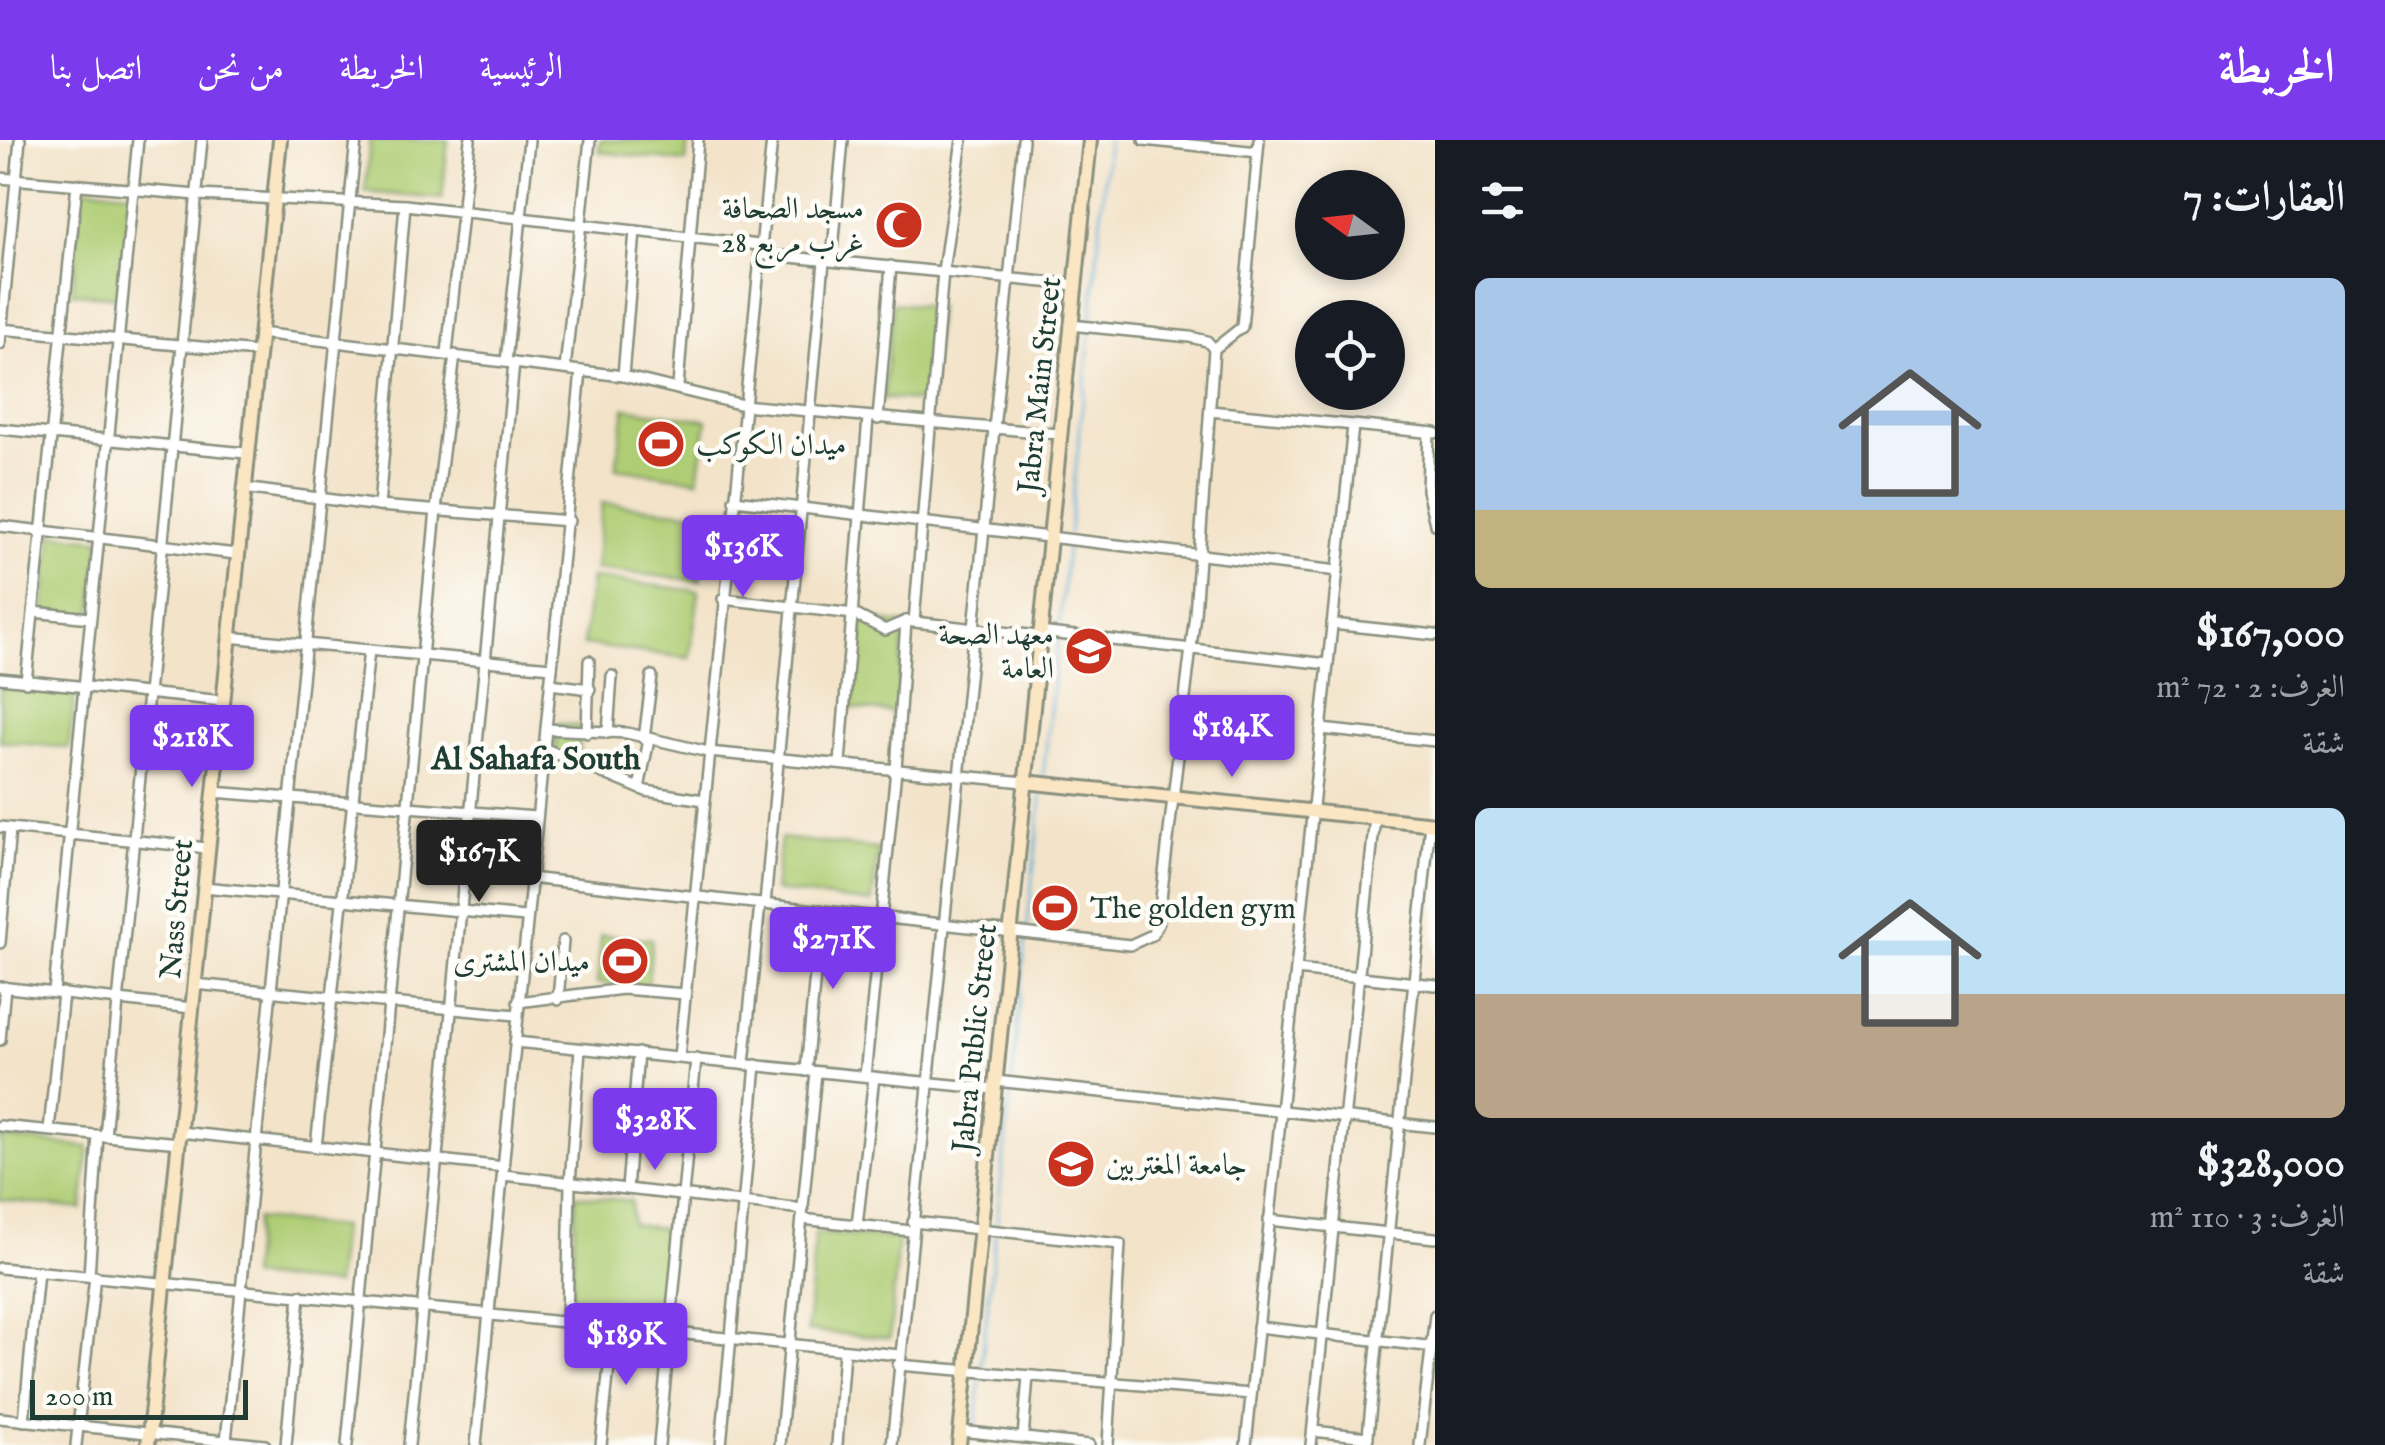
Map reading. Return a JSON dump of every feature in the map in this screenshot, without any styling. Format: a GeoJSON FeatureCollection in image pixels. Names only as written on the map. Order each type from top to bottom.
{"type":"FeatureCollection","features":[{"type":"Feature","properties":{"kind":"street"},"geometry":{"type":"LineString","coordinates":[[0,344],[20,140]]}},
{"type":"Feature","properties":{"kind":"street"},"geometry":{"type":"LineString","coordinates":[[49,1130],[68,834],[111,441],[138,140]]}},
{"type":"Feature","properties":{"kind":"street"},"geometry":{"type":"LineString","coordinates":[[76,1445],[101,1136],[202,140]]}},
{"type":"Feature","properties":{"kind":"street","name":"Nass Street"},"geometry":{"type":"LineString","coordinates":[[148,1440],[280,140]]}},
{"type":"Feature","properties":{"kind":"street"},"geometry":{"type":"LineString","coordinates":[[226,1442],[356,140]]}},
{"type":"Feature","properties":{"kind":"street"},"geometry":{"type":"LineString","coordinates":[[347,1445],[470,140]]}},
{"type":"Feature","properties":{"kind":"street"},"geometry":{"type":"LineString","coordinates":[[409,1445],[448,1009],[500,514],[518,220],[529,140]]}},
{"type":"Feature","properties":{"kind":"street"},"geometry":{"type":"LineString","coordinates":[[565,368],[590,140]]}},
{"type":"Feature","properties":{"kind":"street"},"geometry":{"type":"LineString","coordinates":[[678,386],[698,140]]}},
{"type":"Feature","properties":{"kind":"street"},"geometry":{"type":"LineString","coordinates":[[679,1057],[772,140]]}},
{"type":"Feature","properties":{"kind":"street"},"geometry":{"type":"LineString","coordinates":[[744,1064],[843,140]]}},
{"type":"Feature","properties":{"kind":"street"},"geometry":{"type":"LineString","coordinates":[[857,1225],[880,917],[924,520],[943,271],[962,140]]}},
{"type":"Feature","properties":{"kind":"street"},"geometry":{"type":"LineString","coordinates":[[892,1445],[1023,140]]}},
{"type":"Feature","properties":{"kind":"street","name":"Jabra Main Street"},"geometry":{"type":"LineString","coordinates":[[1039,634],[1090,140]]}},
{"type":"Feature","properties":{"kind":"street"},"geometry":{"type":"LineString","coordinates":[[1144,140],[1258,152]]}},
{"type":"Feature","properties":{"kind":"street"},"geometry":{"type":"LineString","coordinates":[[1214,349],[1242,327],[1259,140]]}},
{"type":"Feature","properties":{"kind":"street"},"geometry":{"type":"LineString","coordinates":[[0,178],[197,195],[405,205],[688,237],[828,261],[1075,284]]}},
{"type":"Feature","properties":{"kind":"street"},"geometry":{"type":"LineString","coordinates":[[26,682],[77,184]]}},
{"type":"Feature","properties":{"kind":"street"},"geometry":{"type":"LineString","coordinates":[[379,506],[405,205]]}},
{"type":"Feature","properties":{"kind":"street"},"geometry":{"type":"LineString","coordinates":[[623,376],[635,230]]}},
{"type":"Feature","properties":{"kind":"street"},"geometry":{"type":"LineString","coordinates":[[840,762],[862,514],[891,266]]}},
{"type":"Feature","properties":{"kind":"street"},"geometry":{"type":"LineString","coordinates":[[529,878],[1130,945],[1152,935],[1158,924],[1190,650],[1214,349],[1207,341],[1190,338],[1070,324]]}},
{"type":"Feature","properties":{"kind":"street"},"geometry":{"type":"LineString","coordinates":[[1,329],[257,352]]}},
{"type":"Feature","properties":{"kind":"street"},"geometry":{"type":"LineString","coordinates":[[260,334],[623,376],[678,386],[743,405],[1059,434]]}},
{"type":"Feature","properties":{"kind":"street"},"geometry":{"type":"LineString","coordinates":[[476,1445],[581,371]]}},
{"type":"Feature","properties":{"kind":"street"},"geometry":{"type":"LineString","coordinates":[[1210,411],[1432,433],[1427,490],[1435,524]]}},
{"type":"Feature","properties":{"kind":"street"},"geometry":{"type":"LineString","coordinates":[[1246,1445],[1353,426]]}},
{"type":"Feature","properties":{"kind":"street"},"geometry":{"type":"LineString","coordinates":[[0,429],[246,453]]}},
{"type":"Feature","properties":{"kind":"street"},"geometry":{"type":"LineString","coordinates":[[243,488],[379,506],[569,521]]}},
{"type":"Feature","properties":{"kind":"street"},"geometry":{"type":"LineString","coordinates":[[734,500],[1338,571]]}},
{"type":"Feature","properties":{"kind":"street"},"geometry":{"type":"LineString","coordinates":[[0,526],[236,554]]}},
{"type":"Feature","properties":{"kind":"street"},"geometry":{"type":"LineString","coordinates":[[724,600],[854,614],[885,630],[910,621],[1328,664]]}},
{"type":"Feature","properties":{"kind":"street"},"geometry":{"type":"LineString","coordinates":[[34,612],[90,618]]}},
{"type":"Feature","properties":{"kind":"street"},"geometry":{"type":"LineString","coordinates":[[1332,624],[1435,636]]}},
{"type":"Feature","properties":{"kind":"street","name":"Jabra Public Street"},"geometry":{"type":"LineString","coordinates":[[960,1438],[1039,634]]}},
{"type":"Feature","properties":{"kind":"street"},"geometry":{"type":"LineString","coordinates":[[228,637],[552,667]]}},
{"type":"Feature","properties":{"kind":"street"},"geometry":{"type":"LineString","coordinates":[[316,1146],[369,650]]}},
{"type":"Feature","properties":{"kind":"street"},"geometry":{"type":"LineString","coordinates":[[586,733],[589,662]]}},
{"type":"Feature","properties":{"kind":"street"},"geometry":{"type":"LineString","coordinates":[[608,733],[612,676]]}},
{"type":"Feature","properties":{"kind":"street"},"geometry":{"type":"LineString","coordinates":[[640,788],[652,676]]}},
{"type":"Feature","properties":{"kind":"street"},"geometry":{"type":"LineString","coordinates":[[0,678],[223,701]]}},
{"type":"Feature","properties":{"kind":"street"},"geometry":{"type":"LineString","coordinates":[[550,684],[590,689]]}},
{"type":"Feature","properties":{"kind":"street"},"geometry":{"type":"LineString","coordinates":[[546,729],[608,733],[708,752],[840,762],[1432,824],[1367,1441],[1313,1431]]}},
{"type":"Feature","properties":{"kind":"street"},"geometry":{"type":"LineString","coordinates":[[1321,729],[1435,741]]}},
{"type":"Feature","properties":{"kind":"street"},"geometry":{"type":"LineString","coordinates":[[560,752],[564,732]]}},
{"type":"Feature","properties":{"kind":"street"},"geometry":{"type":"LineString","coordinates":[[543,748],[640,788],[704,800]]}},
{"type":"Feature","properties":{"kind":"street"},"geometry":{"type":"LineString","coordinates":[[213,792],[536,817]]}},
{"type":"Feature","properties":{"kind":"street"},"geometry":{"type":"LineString","coordinates":[[1311,1445],[1375,817]]}},
{"type":"Feature","properties":{"kind":"street"},"geometry":{"type":"LineString","coordinates":[[0,943],[5,828],[206,848]]}},
{"type":"Feature","properties":{"kind":"street"},"geometry":{"type":"LineString","coordinates":[[204,888],[525,917]]}},
{"type":"Feature","properties":{"kind":"street"},"geometry":{"type":"LineString","coordinates":[[780,1445],[802,1214],[821,910]]}},
{"type":"Feature","properties":{"kind":"street"},"geometry":{"type":"LineString","coordinates":[[558,1000],[563,942]]}},
{"type":"Feature","properties":{"kind":"street"},"geometry":{"type":"LineString","coordinates":[[1296,970],[1435,985]]}},
{"type":"Feature","properties":{"kind":"street"},"geometry":{"type":"LineString","coordinates":[[194,984],[516,1015]]}},
{"type":"Feature","properties":{"kind":"street"},"geometry":{"type":"LineString","coordinates":[[0,1040],[2,987],[192,1008]]}},
{"type":"Feature","properties":{"kind":"street"},"geometry":{"type":"LineString","coordinates":[[518,1002],[623,990],[685,994]]}},
{"type":"Feature","properties":{"kind":"street"},"geometry":{"type":"LineString","coordinates":[[515,1042],[1435,1127]]}},
{"type":"Feature","properties":{"kind":"street"},"geometry":{"type":"LineString","coordinates":[[567,1322],[570,1182],[580,1048]]}},
{"type":"Feature","properties":{"kind":"street"},"geometry":{"type":"LineString","coordinates":[[627,1189],[638,1053]]}},
{"type":"Feature","properties":{"kind":"street"},"geometry":{"type":"LineString","coordinates":[[659,1445],[696,1058]]}},
{"type":"Feature","properties":{"kind":"street"},"geometry":{"type":"LineString","coordinates":[[722,1445],[756,1065]]}},
{"type":"Feature","properties":{"kind":"street"},"geometry":{"type":"LineString","coordinates":[[0,1126],[101,1136],[255,1140],[316,1146],[744,1202],[857,1225],[980,1228],[1120,1244],[1108,1445]]}},
{"type":"Feature","properties":{"kind":"street"},"geometry":{"type":"LineString","coordinates":[[1270,1220],[1435,1238]]}},
{"type":"Feature","properties":{"kind":"street"},"geometry":{"type":"LineString","coordinates":[[0,1268],[844,1351],[966,1370],[1251,1394]]}},
{"type":"Feature","properties":{"kind":"street"},"geometry":{"type":"LineString","coordinates":[[24,1420],[38,1272]]}},
{"type":"Feature","properties":{"kind":"street"},"geometry":{"type":"LineString","coordinates":[[286,1445],[300,1295]]}},
{"type":"Feature","properties":{"kind":"street"},"geometry":{"type":"LineString","coordinates":[[1420,1445],[1435,1314]]}},
{"type":"Feature","properties":{"kind":"street"},"geometry":{"type":"LineString","coordinates":[[601,1445],[613,1327]]}},
{"type":"Feature","properties":{"kind":"street"},"geometry":{"type":"LineString","coordinates":[[1258,1327],[1433,1347]]}},
{"type":"Feature","properties":{"kind":"street"},"geometry":{"type":"LineString","coordinates":[[836,1445],[844,1351]]}},
{"type":"Feature","properties":{"kind":"street"},"geometry":{"type":"LineString","coordinates":[[1023,1438],[1028,1376]]}},
{"type":"Feature","properties":{"kind":"street"},"geometry":{"type":"LineString","coordinates":[[0,1418],[148,1440],[265,1445]]}},
{"type":"Feature","properties":{"kind":"street"},"geometry":{"type":"LineString","coordinates":[[960,1438],[1023,1438],[1089,1445]]}},
{"type":"Feature","properties":{"kind":"green space"},"geometry":{"type":"Polygon","coordinates":[[[370,140],[448,140],[442,199],[365,192],[370,140]]]}},
{"type":"Feature","properties":{"kind":"green space"},"geometry":{"type":"Polygon","coordinates":[[[600,140],[688,140],[686,162],[599,152],[600,140]]]}},
{"type":"Feature","properties":{"kind":"green space"},"geometry":{"type":"Polygon","coordinates":[[[82,187],[131,192],[121,297],[72,293],[82,187]]]}},
{"type":"Feature","properties":{"kind":"green space"},"geometry":{"type":"Polygon","coordinates":[[[893,303],[938,307],[929,402],[883,398],[893,303]]]}},
{"type":"Feature","properties":{"kind":"green space","name":"ميدان الكوكب"},"geometry":{"type":"Polygon","coordinates":[[[625,408],[707,420],[698,480],[616,468],[625,408]]]}},
{"type":"Feature","properties":{"kind":"green space"},"geometry":{"type":"Polygon","coordinates":[[[602,503],[708,514],[700,581],[595,569],[602,503]]]}},
{"type":"Feature","properties":{"kind":"green space"},"geometry":{"type":"Polygon","coordinates":[[[52,534],[101,539],[92,616],[43,611],[52,534]]]}},
{"type":"Feature","properties":{"kind":"green space"},"geometry":{"type":"Polygon","coordinates":[[[591,578],[699,591],[690,658],[583,645],[591,578]]]}},
{"type":"Feature","properties":{"kind":"green space"},"geometry":{"type":"Polygon","coordinates":[[[863,619],[905,624],[896,713],[852,708],[863,619]]]}},
{"type":"Feature","properties":{"kind":"green space"},"geometry":{"type":"Polygon","coordinates":[[[0,684],[75,692],[69,748],[0,741],[0,684]]]}},
{"type":"Feature","properties":{"kind":"green space"},"geometry":{"type":"Polygon","coordinates":[[[558,724],[582,726],[578,762],[554,759],[558,724]]]}},
{"type":"Feature","properties":{"kind":"green space"},"geometry":{"type":"Polygon","coordinates":[[[781,838],[878,849],[872,903],[774,891],[781,838]]]}},
{"type":"Feature","properties":{"kind":"green space","name":"ميدان المشترى"},"geometry":{"type":"Polygon","coordinates":[[[601,935],[652,939],[648,987],[597,983],[601,935]]]}},
{"type":"Feature","properties":{"kind":"green space"},"geometry":{"type":"Polygon","coordinates":[[[1,1138],[89,1147],[82,1209],[0,1200],[1,1138]]]}},
{"type":"Feature","properties":{"kind":"green space"},"geometry":{"type":"Polygon","coordinates":[[[576,1195],[631,1201],[632,1224],[671,1230],[658,1329],[570,1320],[576,1195]]]}},
{"type":"Feature","properties":{"kind":"green space"},"geometry":{"type":"Polygon","coordinates":[[[256,1219],[341,1227],[335,1285],[250,1277],[256,1219]]]}},
{"type":"Feature","properties":{"kind":"green space"},"geometry":{"type":"Polygon","coordinates":[[[815,1233],[898,1239],[890,1338],[807,1331],[815,1233]]]}},
{"type":"Feature","properties":{"kind":"waterway"},"geometry":{"type":"LineString","coordinates":[[1091,325],[1108,140]]}},
{"type":"Feature","properties":{"kind":"waterway"},"geometry":{"type":"LineString","coordinates":[[1069,534],[1090,333]]}},
{"type":"Feature","properties":{"kind":"waterway"},"geometry":{"type":"LineString","coordinates":[[1043,777],[1068,541]]}},
{"type":"Feature","properties":{"kind":"waterway"},"geometry":{"type":"LineString","coordinates":[[1027,931],[1042,790]]}},
{"type":"Feature","properties":{"kind":"waterway"},"geometry":{"type":"LineString","coordinates":[[1012,1081],[1026,939]]}},
{"type":"Feature","properties":{"kind":"waterway"},"geometry":{"type":"LineString","coordinates":[[981,1369],[1011,1088]]}},
{"type":"Feature","properties":{"kind":"waterway"},"geometry":{"type":"LineString","coordinates":[[976,1429],[980,1377]]}},
{"type":"Feature","properties":{"kind":"place","name":"مسجد الصحافة غرب مربع 28"},"geometry":{"type":"Point","coordinates":[899,225]}},
{"type":"Feature","properties":{"kind":"place","name":"ميدان الكوكب"},"geometry":{"type":"Point","coordinates":[661,444]}},
{"type":"Feature","properties":{"kind":"place","name":"معهد الصحة العامة"},"geometry":{"type":"Point","coordinates":[1089,651]}},
{"type":"Feature","properties":{"kind":"place","name":"The golden gym"},"geometry":{"type":"Point","coordinates":[1055,908]}},
{"type":"Feature","properties":{"kind":"place","name":"ميدان المشترى"},"geometry":{"type":"Point","coordinates":[625,961]}},
{"type":"Feature","properties":{"kind":"place","name":"جامعة المغتربين"},"geometry":{"type":"Point","coordinates":[1071,1164]}},
{"type":"Feature","properties":{"kind":"district","name":"Al Sahafa South"},"geometry":{"type":"Point","coordinates":[536,758]}}]}
